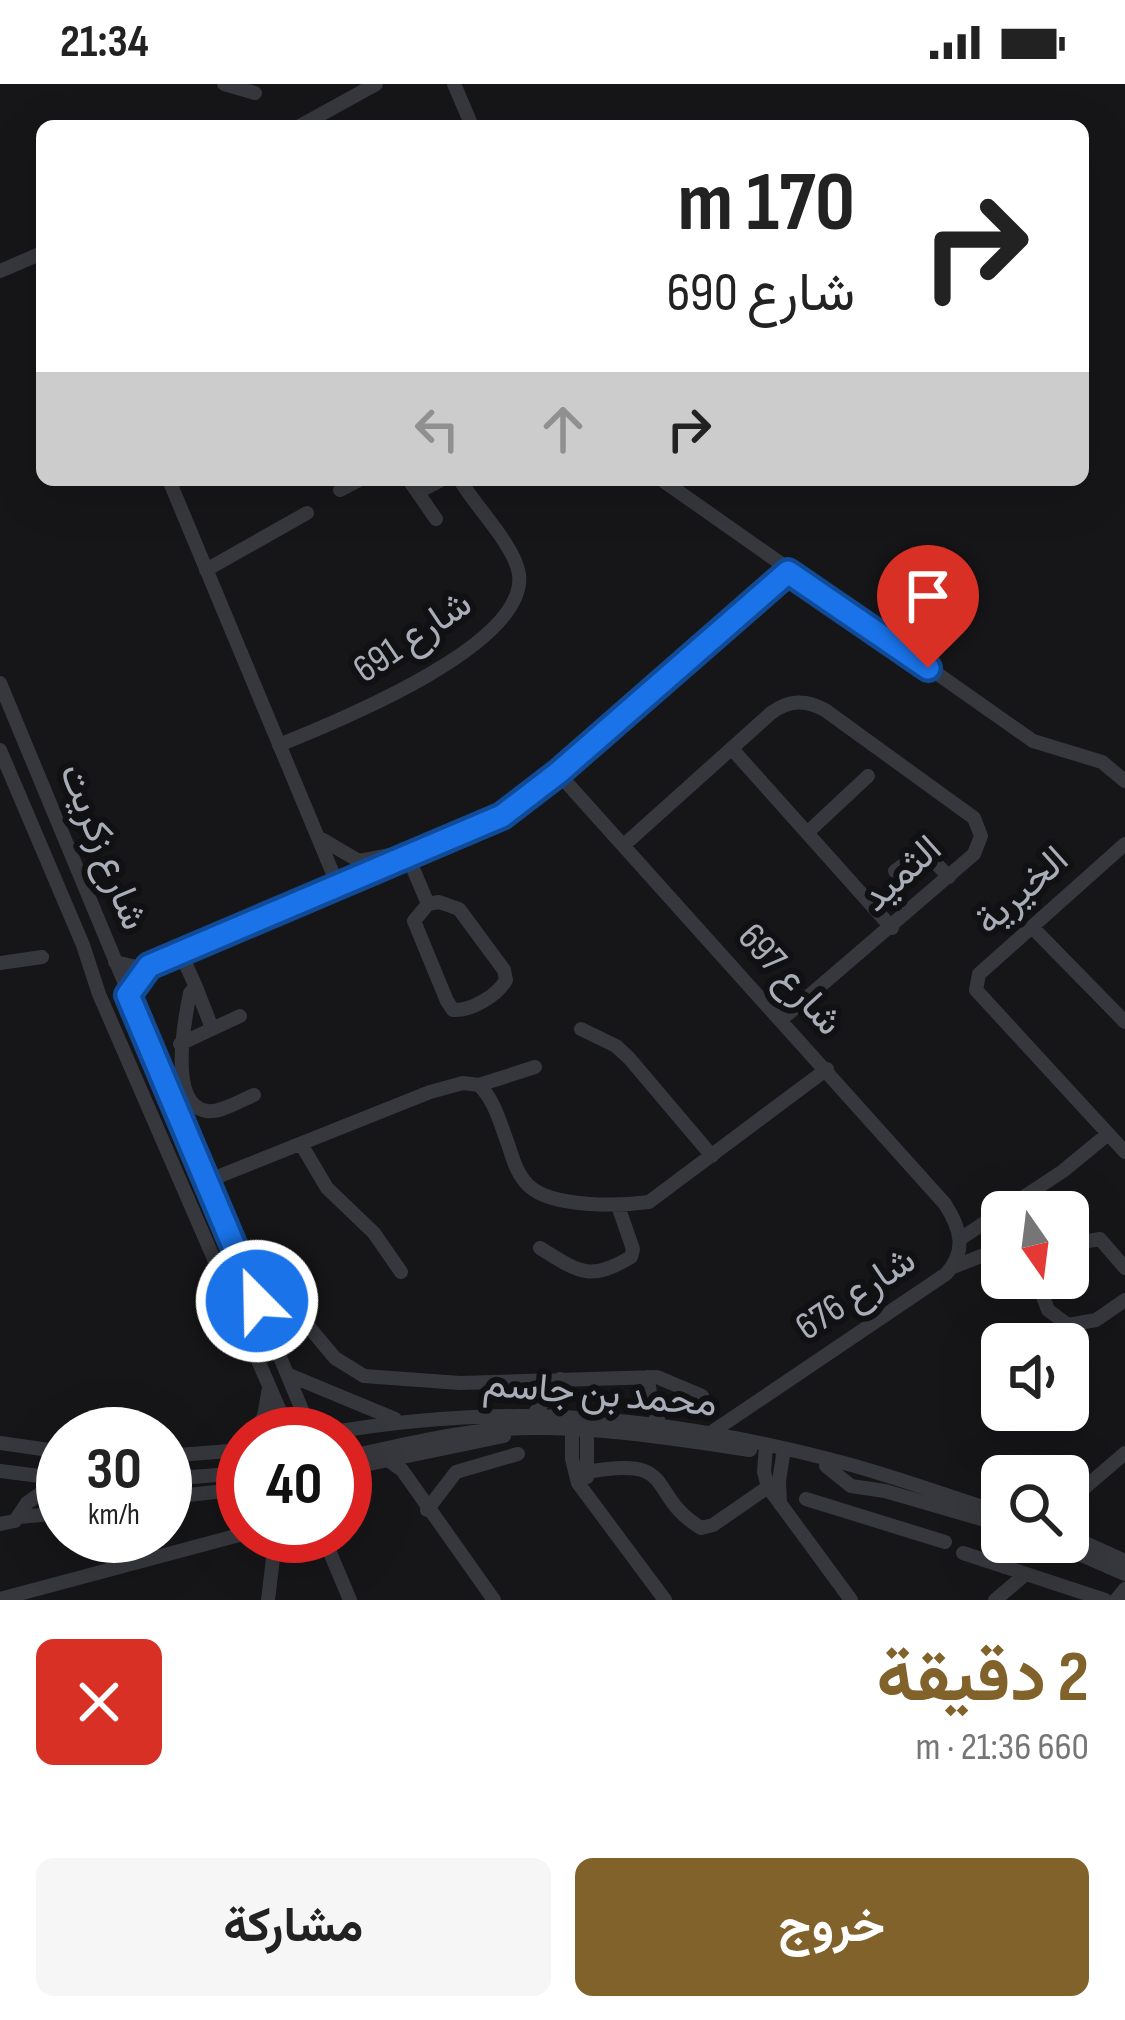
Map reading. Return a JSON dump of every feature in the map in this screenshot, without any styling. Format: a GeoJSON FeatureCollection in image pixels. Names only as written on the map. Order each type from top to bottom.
{"type":"FeatureCollection","features":[{"type":"Feature","properties":{"kind":"street"},"geometry":{"type":"LineString","coordinates":[[224,84],[255,93]]}},
{"type":"Feature","properties":{"kind":"street"},"geometry":{"type":"LineString","coordinates":[[311,120],[376,84]]}},
{"type":"Feature","properties":{"kind":"street"},"geometry":{"type":"LineString","coordinates":[[454,84],[469,120]]}},
{"type":"Feature","properties":{"kind":"street"},"geometry":{"type":"LineString","coordinates":[[0,271],[36,256]]}},
{"type":"Feature","properties":{"kind":"street"},"geometry":{"type":"LineString","coordinates":[[171,486],[339,887]]}},
{"type":"Feature","properties":{"kind":"street"},"geometry":{"type":"LineString","coordinates":[[340,490],[348,486]]}},
{"type":"Feature","properties":{"kind":"street"},"geometry":{"type":"LineString","coordinates":[[414,486],[436,519]]}},
{"type":"Feature","properties":{"kind":"street","name":"شارع 691"},"geometry":{"type":"LineString","coordinates":[[279,745],[412,686],[465,650],[509,609],[519,585],[518,567],[464,486]]}},
{"type":"Feature","properties":{"kind":"street"},"geometry":{"type":"LineString","coordinates":[[670,486],[1033,741],[1102,762],[1125,781]]}},
{"type":"Feature","properties":{"kind":"street"},"geometry":{"type":"LineString","coordinates":[[206,570],[307,513]]}},
{"type":"Feature","properties":{"kind":"street"},"geometry":{"type":"LineString","coordinates":[[115,962],[131,968],[149,966],[181,954],[502,816],[558,773],[788,572]]}},
{"type":"Feature","properties":{"kind":"street","name":"شارع زكريت"},"geometry":{"type":"LineString","coordinates":[[0,683],[301,1407]]}},
{"type":"Feature","properties":{"kind":"street","name":"الثميد"},"geometry":{"type":"LineString","coordinates":[[624,845],[780,706],[803,702],[825,710],[974,818],[981,836],[979,846],[892,928],[782,1019]]}},
{"type":"Feature","properties":{"kind":"street"},"geometry":{"type":"LineString","coordinates":[[732,749],[892,928]]}},
{"type":"Feature","properties":{"kind":"street","name":"شارع زكريت"},"geometry":{"type":"LineString","coordinates":[[0,750],[136,1082],[279,1407]]}},
{"type":"Feature","properties":{"kind":"street","name":"شارع 697"},"geometry":{"type":"LineString","coordinates":[[558,773],[945,1204],[961,1239]]}},
{"type":"Feature","properties":{"kind":"street"},"geometry":{"type":"LineString","coordinates":[[807,833],[868,776]]}},
{"type":"Feature","properties":{"kind":"street"},"geometry":{"type":"LineString","coordinates":[[318,837],[359,861],[399,850],[410,858],[428,904]]}},
{"type":"Feature","properties":{"kind":"street","name":"الخيرية"},"geometry":{"type":"LineString","coordinates":[[1125,844],[979,974],[976,990],[1125,1152]]}},
{"type":"Feature","properties":{"kind":"street"},"geometry":{"type":"LineString","coordinates":[[895,871],[923,850],[949,877]]}},
{"type":"Feature","properties":{"kind":"street"},"geometry":{"type":"LineString","coordinates":[[450,903],[459,909],[504,970],[502,988],[466,1010],[453,1010],[447,1001],[417,932],[414,921],[428,904],[450,903]]}},
{"type":"Feature","properties":{"kind":"street"},"geometry":{"type":"LineString","coordinates":[[1032,927],[1125,1022]]}},
{"type":"Feature","properties":{"kind":"street"},"geometry":{"type":"LineString","coordinates":[[181,954],[212,1028]]}},
{"type":"Feature","properties":{"kind":"street"},"geometry":{"type":"LineString","coordinates":[[0,963],[42,957]]}},
{"type":"Feature","properties":{"kind":"street"},"geometry":{"type":"LineString","coordinates":[[128,995],[149,966]]}},
{"type":"Feature","properties":{"kind":"street"},"geometry":{"type":"LineString","coordinates":[[196,987],[190,993],[180,1044],[185,1082],[200,1108],[214,1111],[254,1094]]}},
{"type":"Feature","properties":{"kind":"street"},"geometry":{"type":"LineString","coordinates":[[180,1044],[239,1016]]}},
{"type":"Feature","properties":{"kind":"street"},"geometry":{"type":"LineString","coordinates":[[581,1029],[629,1058],[712,1156]]}},
{"type":"Feature","properties":{"kind":"street"},"geometry":{"type":"LineString","coordinates":[[206,1181],[430,1092],[479,1085],[535,1066]]}},
{"type":"Feature","properties":{"kind":"street"},"geometry":{"type":"LineString","coordinates":[[479,1085],[490,1097],[518,1173],[531,1188],[547,1196],[618,1206],[649,1202],[827,1069]]}},
{"type":"Feature","properties":{"kind":"street","name":"شارع 676"},"geometry":{"type":"LineString","coordinates":[[710,1434],[935,1282],[953,1267],[961,1239],[1063,1171],[1108,1134]]}},
{"type":"Feature","properties":{"kind":"street"},"geometry":{"type":"LineString","coordinates":[[302,1144],[327,1188],[374,1233],[401,1271]]}},
{"type":"Feature","properties":{"kind":"street"},"geometry":{"type":"LineString","coordinates":[[540,1248],[582,1274],[602,1272],[632,1257],[618,1206]]}},
{"type":"Feature","properties":{"kind":"street"},"geometry":{"type":"LineString","coordinates":[[1089,1241],[1100,1239],[1125,1268]]}},
{"type":"Feature","properties":{"kind":"street"},"geometry":{"type":"LineString","coordinates":[[953,1267],[981,1256]]}},
{"type":"Feature","properties":{"kind":"street"},"geometry":{"type":"LineString","coordinates":[[244,1271],[276,1288],[335,1358],[364,1376],[431,1383],[648,1377],[669,1380],[702,1396]]}},
{"type":"Feature","properties":{"kind":"street"},"geometry":{"type":"LineString","coordinates":[[1044,1299],[1048,1310],[1069,1325],[1096,1320],[1125,1300]]}},
{"type":"Feature","properties":{"kind":"street"},"geometry":{"type":"LineString","coordinates":[[289,1376],[399,1420]]}},
{"type":"Feature","properties":{"kind":"street"},"geometry":{"type":"LineString","coordinates":[[648,1377],[650,1402],[660,1425]]}},
{"type":"Feature","properties":{"kind":"street"},"geometry":{"type":"LineString","coordinates":[[534,1414],[560,1379]]}},
{"type":"Feature","properties":{"kind":"street"},"geometry":{"type":"LineString","coordinates":[[266,1407],[269,1383]]}},
{"type":"Feature","properties":{"kind":"street"},"geometry":{"type":"LineString","coordinates":[[739,1411],[735,1425],[739,1439]]}},
{"type":"Feature","properties":{"kind":"street","name":"محمد بن جاسم"},"geometry":{"type":"LineString","coordinates":[[372,1425],[534,1414],[653,1436],[783,1452],[868,1472],[981,1507]]}},
{"type":"Feature","properties":{"kind":"street"},"geometry":{"type":"LineString","coordinates":[[579,1424],[589,1494]]}},
{"type":"Feature","properties":{"kind":"street"},"geometry":{"type":"LineString","coordinates":[[579,1424],[575,1475],[665,1600]]}},
{"type":"Feature","properties":{"kind":"street","name":"محمد بن جاسم"},"geometry":{"type":"LineString","coordinates":[[372,1452],[474,1432],[579,1424],[660,1425],[739,1439],[765,1449]]}},
{"type":"Feature","properties":{"kind":"street"},"geometry":{"type":"LineString","coordinates":[[372,1463],[502,1438],[518,1428]]}},
{"type":"Feature","properties":{"kind":"street"},"geometry":{"type":"LineString","coordinates":[[0,1443],[36,1448]]}},
{"type":"Feature","properties":{"kind":"street"},"geometry":{"type":"LineString","coordinates":[[460,1445],[465,1468]]}},
{"type":"Feature","properties":{"kind":"street"},"geometry":{"type":"LineString","coordinates":[[765,1449],[768,1487],[851,1600]]}},
{"type":"Feature","properties":{"kind":"street"},"geometry":{"type":"LineString","coordinates":[[419,1496],[416,1470],[424,1452]]}},
{"type":"Feature","properties":{"kind":"street"},"geometry":{"type":"LineString","coordinates":[[780,1504],[783,1452]]}},
{"type":"Feature","properties":{"kind":"street","name":"محمد بن جاسم"},"geometry":{"type":"LineString","coordinates":[[783,1452],[826,1466],[868,1472]]}},
{"type":"Feature","properties":{"kind":"street"},"geometry":{"type":"LineString","coordinates":[[1089,1484],[1125,1453]]}},
{"type":"Feature","properties":{"kind":"street"},"geometry":{"type":"LineString","coordinates":[[427,1510],[447,1480],[465,1468],[518,1454]]}},
{"type":"Feature","properties":{"kind":"street"},"geometry":{"type":"LineString","coordinates":[[388,1460],[402,1470],[494,1600]]}},
{"type":"Feature","properties":{"kind":"street"},"geometry":{"type":"LineString","coordinates":[[586,1472],[628,1466],[649,1473],[700,1528],[713,1526],[768,1487]]}},
{"type":"Feature","properties":{"kind":"street"},"geometry":{"type":"LineString","coordinates":[[826,1466],[851,1486],[981,1519]]}},
{"type":"Feature","properties":{"kind":"street"},"geometry":{"type":"LineString","coordinates":[[0,1472],[36,1476]]}},
{"type":"Feature","properties":{"kind":"street"},"geometry":{"type":"LineString","coordinates":[[843,1511],[851,1486]]}},
{"type":"Feature","properties":{"kind":"street"},"geometry":{"type":"LineString","coordinates":[[19,1517],[36,1497]]}},
{"type":"Feature","properties":{"kind":"street"},"geometry":{"type":"LineString","coordinates":[[806,1499],[945,1542]]}},
{"type":"Feature","properties":{"kind":"street"},"geometry":{"type":"LineString","coordinates":[[0,1524],[36,1515]]}},
{"type":"Feature","properties":{"kind":"street"},"geometry":{"type":"LineString","coordinates":[[1089,1545],[1125,1562]]}},
{"type":"Feature","properties":{"kind":"street"},"geometry":{"type":"LineString","coordinates":[[963,1553],[1106,1600]]}},
{"type":"Feature","properties":{"kind":"street"},"geometry":{"type":"LineString","coordinates":[[1089,1558],[1125,1574]]}},
{"type":"Feature","properties":{"kind":"street"},"geometry":{"type":"LineString","coordinates":[[0,1599],[133,1563]]}},
{"type":"Feature","properties":{"kind":"street"},"geometry":{"type":"LineString","coordinates":[[268,1600],[272,1563]]}},
{"type":"Feature","properties":{"kind":"street"},"geometry":{"type":"LineString","coordinates":[[334,1563],[350,1600]]}},
{"type":"Feature","properties":{"kind":"street"},"geometry":{"type":"LineString","coordinates":[[1004,1567],[1005,1563]]}},
{"type":"Feature","properties":{"kind":"street"},"geometry":{"type":"LineString","coordinates":[[995,1600],[1026,1574]]}},
{"type":"Feature","properties":{"kind":"street"},"geometry":{"type":"LineString","coordinates":[[1116,1600],[1125,1589]]}},
{"type":"Feature","properties":{"kind":"route"},"geometry":{"type":"LineString","coordinates":[[257,1301],[128,995],[149,966],[502,816],[558,773],[788,572],[928,668]]}}]}
